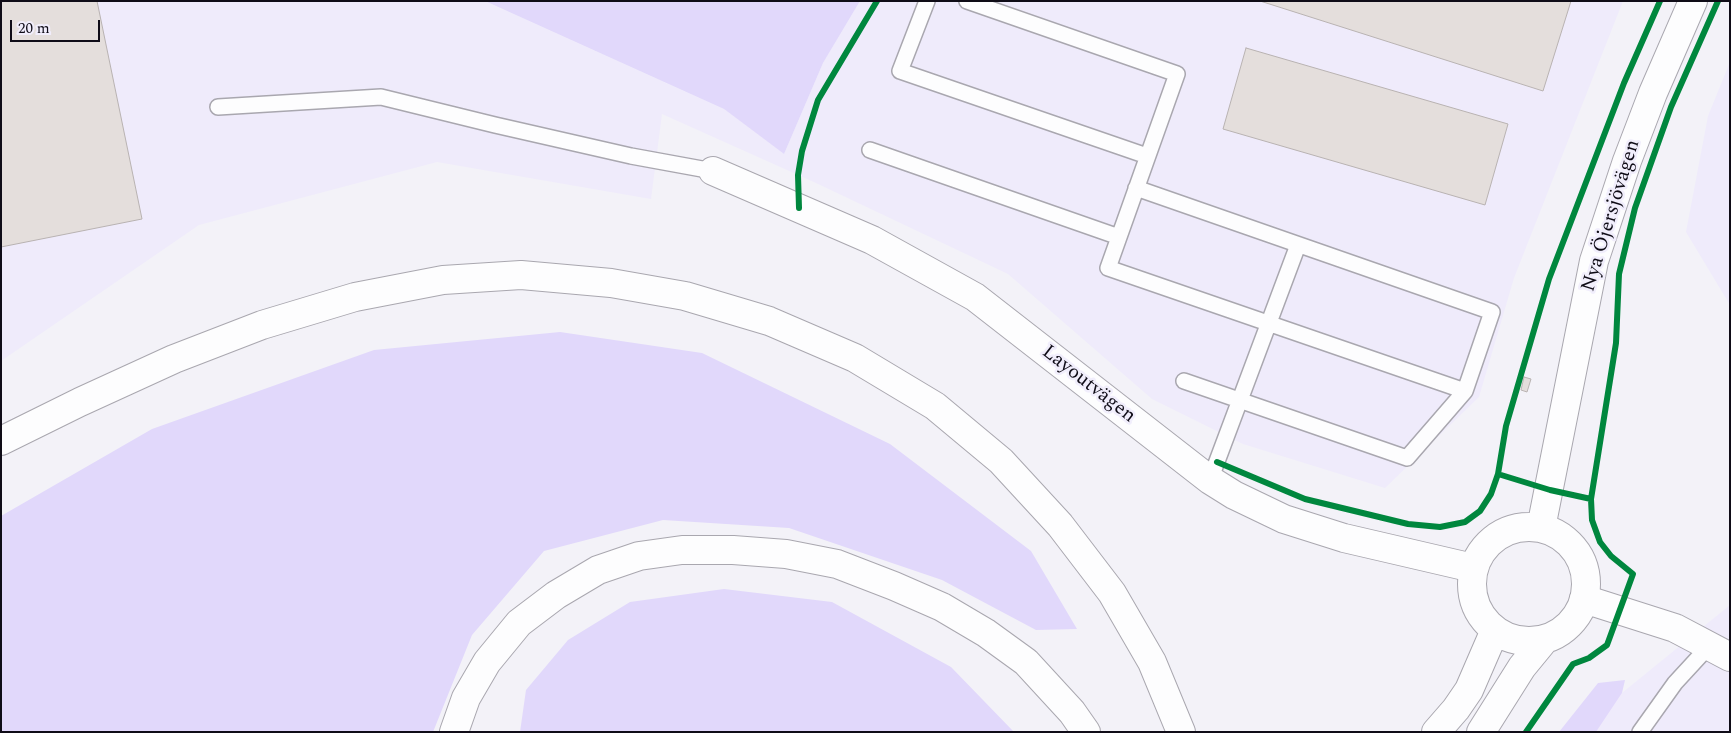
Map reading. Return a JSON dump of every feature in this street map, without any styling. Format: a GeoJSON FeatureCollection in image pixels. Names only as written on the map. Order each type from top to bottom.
{"type":"FeatureCollection","features":[{"type":"Feature","properties":{"kind":"main road","name":"Nya Öjersjövägen"},"geometry":{"type":"LineString","coordinates":[[1541,528],[1594,261],[1627,161],[1653,93],[1693,1]]}},
{"type":"Feature","properties":{"kind":"main road","name":"Layoutvägen"},"geometry":{"type":"LineString","coordinates":[[713,171],[872,240],[975,297],[1210,480],[1234,495],[1284,519],[1344,538],[1473,568]]}},
{"type":"Feature","properties":{"kind":"main road"},"geometry":{"type":"LineString","coordinates":[[1,441],[174,359],[262,325],[355,297],[443,280],[522,275],[611,283],[685,296],[769,321],[855,358],[934,406],[1002,461],[1060,525],[1112,593],[1152,662],[1181,732]]}},
{"type":"Feature","properties":{"kind":"main road"},"geometry":{"type":"LineString","coordinates":[[1541,528],[1565,540],[1581,560],[1586,579],[1584,599],[1579,612],[1570,624],[1559,633],[1545,639],[1519,641],[1506,637],[1484,621],[1472,596],[1473,568],[1479,555],[1488,544],[1500,535],[1513,529],[1541,528]]}},
{"type":"Feature","properties":{"kind":"main road"},"geometry":{"type":"LineString","coordinates":[[454,732],[466,698],[487,662],[519,623],[556,595],[598,570],[640,556],[682,550],[733,550],[786,554],[837,564],[942,607],[986,633],[1026,662],[1072,712],[1086,732]]}},
{"type":"Feature","properties":{"kind":"main road"},"geometry":{"type":"LineString","coordinates":[[1584,599],[1676,628],[1724,653]]}},
{"type":"Feature","properties":{"kind":"main road"},"geometry":{"type":"LineString","coordinates":[[1436,732],[1456,709],[1468,690],[1495,630]]}},
{"type":"Feature","properties":{"kind":"main road"},"geometry":{"type":"LineString","coordinates":[[1481,732],[1522,667],[1545,639]]}},
{"type":"Feature","properties":{"kind":"lane"},"geometry":{"type":"LineString","coordinates":[[927,1],[900,71],[1147,156]]}},
{"type":"Feature","properties":{"kind":"lane"},"geometry":{"type":"LineString","coordinates":[[967,1],[1177,74],[1108,268],[1465,391]]}},
{"type":"Feature","properties":{"kind":"lane"},"geometry":{"type":"LineString","coordinates":[[218,107],[381,97],[621,154],[713,171]]}},
{"type":"Feature","properties":{"kind":"lane"},"geometry":{"type":"LineString","coordinates":[[870,150],[1120,237]]}},
{"type":"Feature","properties":{"kind":"lane"},"geometry":{"type":"LineString","coordinates":[[1136,188],[1492,312],[1465,391],[1407,458],[1184,381]]}},
{"type":"Feature","properties":{"kind":"lane"},"geometry":{"type":"LineString","coordinates":[[1210,480],[1298,245]]}},
{"type":"Feature","properties":{"kind":"lane"},"geometry":{"type":"LineString","coordinates":[[1640,732],[1675,683],[1724,653]]}},
{"type":"Feature","properties":{"kind":"shaded area"},"geometry":{"type":"Polygon","coordinates":[[[1,1],[485,1],[724,109],[784,154],[823,63],[860,1],[1623,1],[1514,278],[1479,397],[1385,488],[1243,444],[1152,399],[1008,274],[816,183],[662,114],[651,199],[437,162],[199,225],[1,361],[1,1]]]}},
{"type":"Feature","properties":{"kind":"shaded area"},"geometry":{"type":"Polygon","coordinates":[[[485,1],[860,1],[823,63],[784,154],[724,109],[485,1]]]}},
{"type":"Feature","properties":{"kind":"shaded area"},"geometry":{"type":"Polygon","coordinates":[[[1730,62],[1730,305],[1686,232],[1708,116],[1730,62]]]}},
{"type":"Feature","properties":{"kind":"shaded area"},"geometry":{"type":"Polygon","coordinates":[[[560,332],[702,353],[890,444],[1031,551],[1077,629],[1036,630],[942,580],[789,528],[663,520],[544,551],[472,635],[433,732],[1,732],[1,516],[152,429],[374,350],[560,332]]]}},
{"type":"Feature","properties":{"kind":"shaded area"},"geometry":{"type":"Polygon","coordinates":[[[724,589],[832,602],[951,667],[1014,732],[520,732],[526,690],[568,640],[630,602],[724,589]]]}},
{"type":"Feature","properties":{"kind":"shaded area"},"geometry":{"type":"Polygon","coordinates":[[[1730,605],[1730,732],[1596,732],[1622,693],[1730,605]]]}},
{"type":"Feature","properties":{"kind":"shaded area"},"geometry":{"type":"Polygon","coordinates":[[[1625,680],[1622,693],[1596,732],[1559,732],[1598,683],[1625,680]]]}},
{"type":"Feature","properties":{"kind":"building"},"geometry":{"type":"Polygon","coordinates":[[[1,1],[97,1],[142,219],[1,247],[1,1]]]}},
{"type":"Feature","properties":{"kind":"building"},"geometry":{"type":"Polygon","coordinates":[[[1260,1],[1571,1],[1543,91],[1260,1]]]}},
{"type":"Feature","properties":{"kind":"building"},"geometry":{"type":"Polygon","coordinates":[[[1246,48],[1508,124],[1485,205],[1223,129],[1246,48]]]}},
{"type":"Feature","properties":{"kind":"building"},"geometry":{"type":"Polygon","coordinates":[[[1524,377],[1531,379],[1527,392],[1521,390],[1524,377]]]}},
{"type":"Feature","properties":{"kind":"cycle path"},"geometry":{"type":"LineString","coordinates":[[799,208],[798,175],[802,151],[818,100],[877,1]]}},
{"type":"Feature","properties":{"kind":"cycle path"},"geometry":{"type":"LineString","coordinates":[[1217,462],[1305,499],[1408,524],[1440,527],[1465,522],[1480,511],[1491,494],[1498,474],[1506,426],[1549,279],[1624,83],[1660,1]]}},
{"type":"Feature","properties":{"kind":"cycle path"},"geometry":{"type":"LineString","coordinates":[[1526,732],[1573,664],[1589,658],[1607,645],[1633,574],[1611,556],[1600,542],[1592,520],[1591,499],[1616,343],[1619,274],[1635,208],[1671,107],[1718,1]]}},
{"type":"Feature","properties":{"kind":"cycle path"},"geometry":{"type":"LineString","coordinates":[[1498,474],[1550,490],[1591,499]]}}]}
